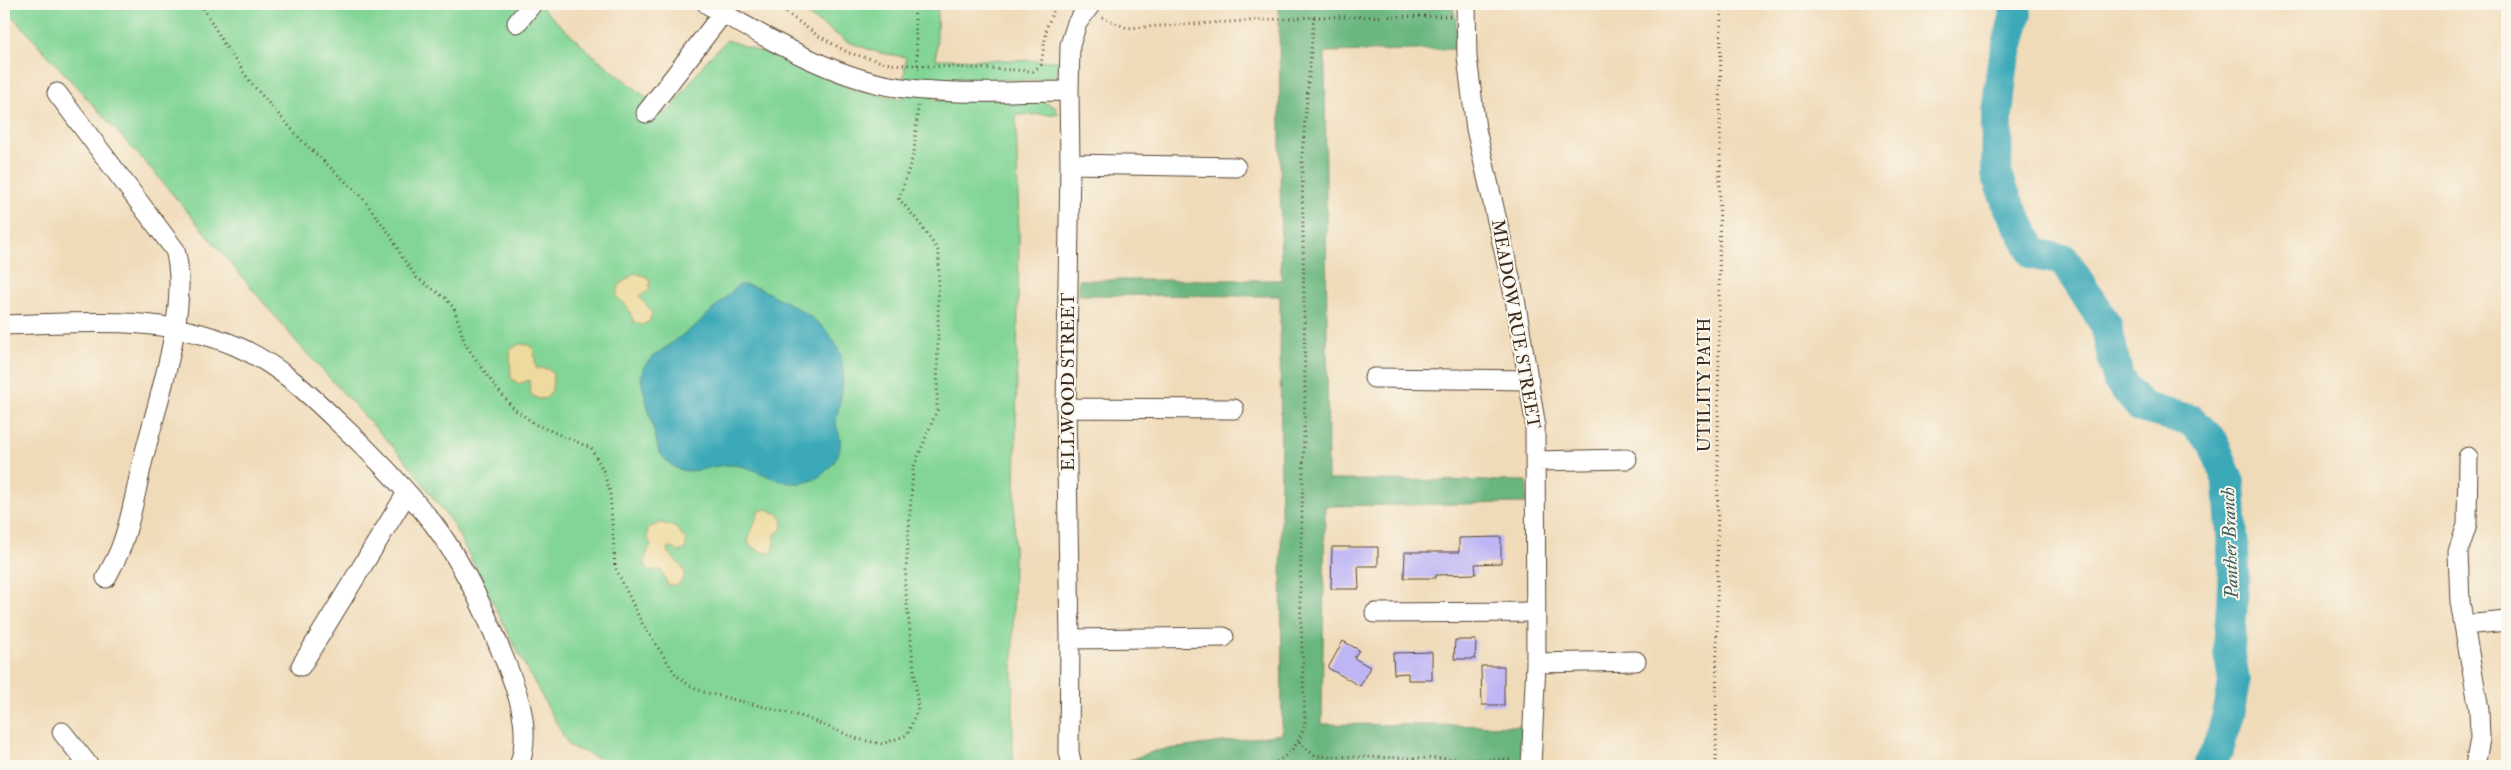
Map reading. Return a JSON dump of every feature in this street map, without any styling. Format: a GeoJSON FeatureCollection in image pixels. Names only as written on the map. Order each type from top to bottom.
{"type":"FeatureCollection","features":[{"type":"Feature","properties":{"kind":"street"},"geometry":{"type":"LineString","coordinates":[[517,22],[532,4]]}},
{"type":"Feature","properties":{"kind":"street","name":"ELLWOOD STREET"},"geometry":{"type":"LineString","coordinates":[[1072,766],[1068,752],[1070,639],[1066,408],[1070,45],[1077,23],[1091,4]]}},
{"type":"Feature","properties":{"kind":"street"},"geometry":{"type":"LineString","coordinates":[[646,113],[715,8],[777,43],[846,73],[889,86],[920,89],[1069,91]]}},
{"type":"Feature","properties":{"kind":"street","name":"MEADOW RUE STREET"},"geometry":{"type":"LineString","coordinates":[[1466,10],[1467,57],[1476,129],[1515,299],[1535,421],[1534,612],[1536,663],[1531,763]]}},
{"type":"Feature","properties":{"kind":"street"},"geometry":{"type":"LineString","coordinates":[[57,93],[176,250],[180,268],[175,327],[128,524],[121,547],[106,578]]}},
{"type":"Feature","properties":{"kind":"street"},"geometry":{"type":"LineString","coordinates":[[1070,164],[1236,167]]}},
{"type":"Feature","properties":{"kind":"street"},"geometry":{"type":"LineString","coordinates":[[4,326],[111,322],[175,327],[205,334],[236,346],[264,359],[285,374],[373,455],[433,523],[456,558],[476,592],[522,705],[525,736],[520,766]]}},
{"type":"Feature","properties":{"kind":"street"},"geometry":{"type":"LineString","coordinates":[[1374,378],[1529,380]]}},
{"type":"Feature","properties":{"kind":"street"},"geometry":{"type":"LineString","coordinates":[[1066,408],[1234,409]]}},
{"type":"Feature","properties":{"kind":"street"},"geometry":{"type":"LineString","coordinates":[[2468,457],[2467,525],[2458,552],[2460,602],[2479,709],[2480,739],[2476,766]]}},
{"type":"Feature","properties":{"kind":"street"},"geometry":{"type":"LineString","coordinates":[[1536,461],[1627,459]]}},
{"type":"Feature","properties":{"kind":"street"},"geometry":{"type":"LineString","coordinates":[[301,666],[406,493]]}},
{"type":"Feature","properties":{"kind":"street"},"geometry":{"type":"LineString","coordinates":[[1375,613],[1534,612]]}},
{"type":"Feature","properties":{"kind":"street"},"geometry":{"type":"LineString","coordinates":[[2464,625],[2507,621]]}},
{"type":"Feature","properties":{"kind":"street"},"geometry":{"type":"LineString","coordinates":[[1070,639],[1224,637]]}},
{"type":"Feature","properties":{"kind":"street"},"geometry":{"type":"LineString","coordinates":[[1536,663],[1636,661]]}},
{"type":"Feature","properties":{"kind":"street"},"geometry":{"type":"LineString","coordinates":[[62,732],[89,766]]}},
{"type":"Feature","properties":{"kind":"path"},"geometry":{"type":"LineString","coordinates":[[201,4],[224,44],[251,83],[303,142],[361,196],[391,236],[402,257],[418,278],[445,298],[454,308],[465,344],[497,389],[515,410],[537,425],[591,448],[603,470],[610,492],[615,566],[642,623],[676,675],[688,685],[704,692],[804,717],[858,739],[882,744],[908,735],[918,708],[906,575],[913,469],[937,410],[939,252],[899,199],[914,153],[920,89],[914,4]]}},
{"type":"Feature","properties":{"kind":"path"},"geometry":{"type":"LineString","coordinates":[[774,4],[817,35],[849,53],[890,64],[1033,71],[1041,65],[1047,26],[1057,4]]}},
{"type":"Feature","properties":{"kind":"path"},"geometry":{"type":"LineString","coordinates":[[1091,4],[1103,18],[1127,28],[1466,10]]}},
{"type":"Feature","properties":{"kind":"path","name":"UTILITY PATH"},"geometry":{"type":"LineString","coordinates":[[1716,766],[1720,4]]}},
{"type":"Feature","properties":{"kind":"path"},"geometry":{"type":"LineString","coordinates":[[1269,766],[1281,760],[1299,742],[1305,724],[1300,595],[1305,393],[1302,156],[1314,17]]}},
{"type":"Feature","properties":{"kind":"path"},"geometry":{"type":"LineString","coordinates":[[1299,742],[1315,756],[1531,763]]}},
{"type":"Feature","properties":{"kind":"green space"},"geometry":{"type":"Polygon","coordinates":[[[4,4],[538,4],[588,51],[667,114],[706,61],[727,40],[789,62],[854,90],[902,99],[906,57],[880,53],[848,42],[803,12],[810,4],[938,4],[936,59],[1059,61],[1057,72],[1049,80],[934,80],[932,100],[1038,99],[1055,107],[1058,114],[1016,115],[1019,235],[1013,621],[1013,766],[618,766],[569,746],[521,658],[453,524],[406,461],[300,346],[154,172],[4,7],[4,4]]]}},
{"type":"Feature","properties":{"kind":"green space"},"geometry":{"type":"Polygon","coordinates":[[[1279,4],[1452,4],[1456,20],[1458,49],[1325,52],[1328,480],[1527,481],[1527,503],[1325,506],[1322,724],[1525,726],[1525,766],[1112,766],[1155,751],[1282,734],[1280,296],[1079,295],[1079,280],[1281,280],[1279,4]]]}},
{"type":"Feature","properties":{"kind":"sand"},"geometry":{"type":"Polygon","coordinates":[[[635,273],[647,277],[650,282],[649,291],[639,296],[652,312],[650,321],[642,325],[634,322],[627,306],[616,296],[620,284],[635,273]]]}},
{"type":"Feature","properties":{"kind":"sand"},"geometry":{"type":"Polygon","coordinates":[[[519,344],[528,345],[534,349],[536,368],[548,369],[553,374],[552,390],[547,398],[539,399],[531,395],[529,380],[519,384],[511,378],[510,350],[519,344]]]}},
{"type":"Feature","properties":{"kind":"sand"},"geometry":{"type":"Polygon","coordinates":[[[766,509],[778,514],[783,522],[781,530],[775,534],[773,552],[764,553],[751,546],[748,541],[759,511],[766,509]]]}},
{"type":"Feature","properties":{"kind":"sand"},"geometry":{"type":"Polygon","coordinates":[[[661,523],[675,527],[686,540],[686,548],[684,550],[679,551],[667,548],[668,553],[683,568],[684,576],[677,585],[668,585],[661,570],[649,571],[645,564],[651,545],[647,536],[648,528],[661,523]]]}},
{"type":"Feature","properties":{"kind":"water"},"geometry":{"type":"Polygon","coordinates":[[[739,285],[752,286],[763,290],[807,314],[826,330],[839,351],[843,383],[836,422],[840,447],[831,466],[813,480],[797,483],[787,482],[741,466],[731,465],[684,471],[668,462],[659,452],[641,380],[643,368],[651,358],[695,326],[739,285]]]}},
{"type":"Feature","properties":{"kind":"building"},"geometry":{"type":"Polygon","coordinates":[[[1501,537],[1501,563],[1475,564],[1476,574],[1436,575],[1436,578],[1404,578],[1405,552],[1459,552],[1459,538],[1501,537]]]}},
{"type":"Feature","properties":{"kind":"building"},"geometry":{"type":"Polygon","coordinates":[[[1332,547],[1378,547],[1378,566],[1358,566],[1359,589],[1331,589],[1332,547]]]}},
{"type":"Feature","properties":{"kind":"building"},"geometry":{"type":"Polygon","coordinates":[[[1455,640],[1476,640],[1475,659],[1454,659],[1455,640]]]}},
{"type":"Feature","properties":{"kind":"building"},"geometry":{"type":"Polygon","coordinates":[[[1343,641],[1359,650],[1354,658],[1370,667],[1360,686],[1328,668],[1343,641]]]}},
{"type":"Feature","properties":{"kind":"building"},"geometry":{"type":"Polygon","coordinates":[[[1432,652],[1432,680],[1408,680],[1408,673],[1394,674],[1393,653],[1432,652]]]}},
{"type":"Feature","properties":{"kind":"building"},"geometry":{"type":"Polygon","coordinates":[[[1481,666],[1504,666],[1504,705],[1482,705],[1481,666]]]}},
{"type":"Feature","properties":{"kind":"waterway","name":"Panther Branch"},"geometry":{"type":"LineString","coordinates":[[2014,4],[2016,14],[2002,68],[1997,115],[1996,174],[2009,206],[2034,254],[2064,260],[2106,325],[2118,379],[2141,407],[2192,421],[2213,442],[2229,483],[2234,569],[2229,649],[2234,682],[2229,711],[2218,749],[2209,766]]}}]}
